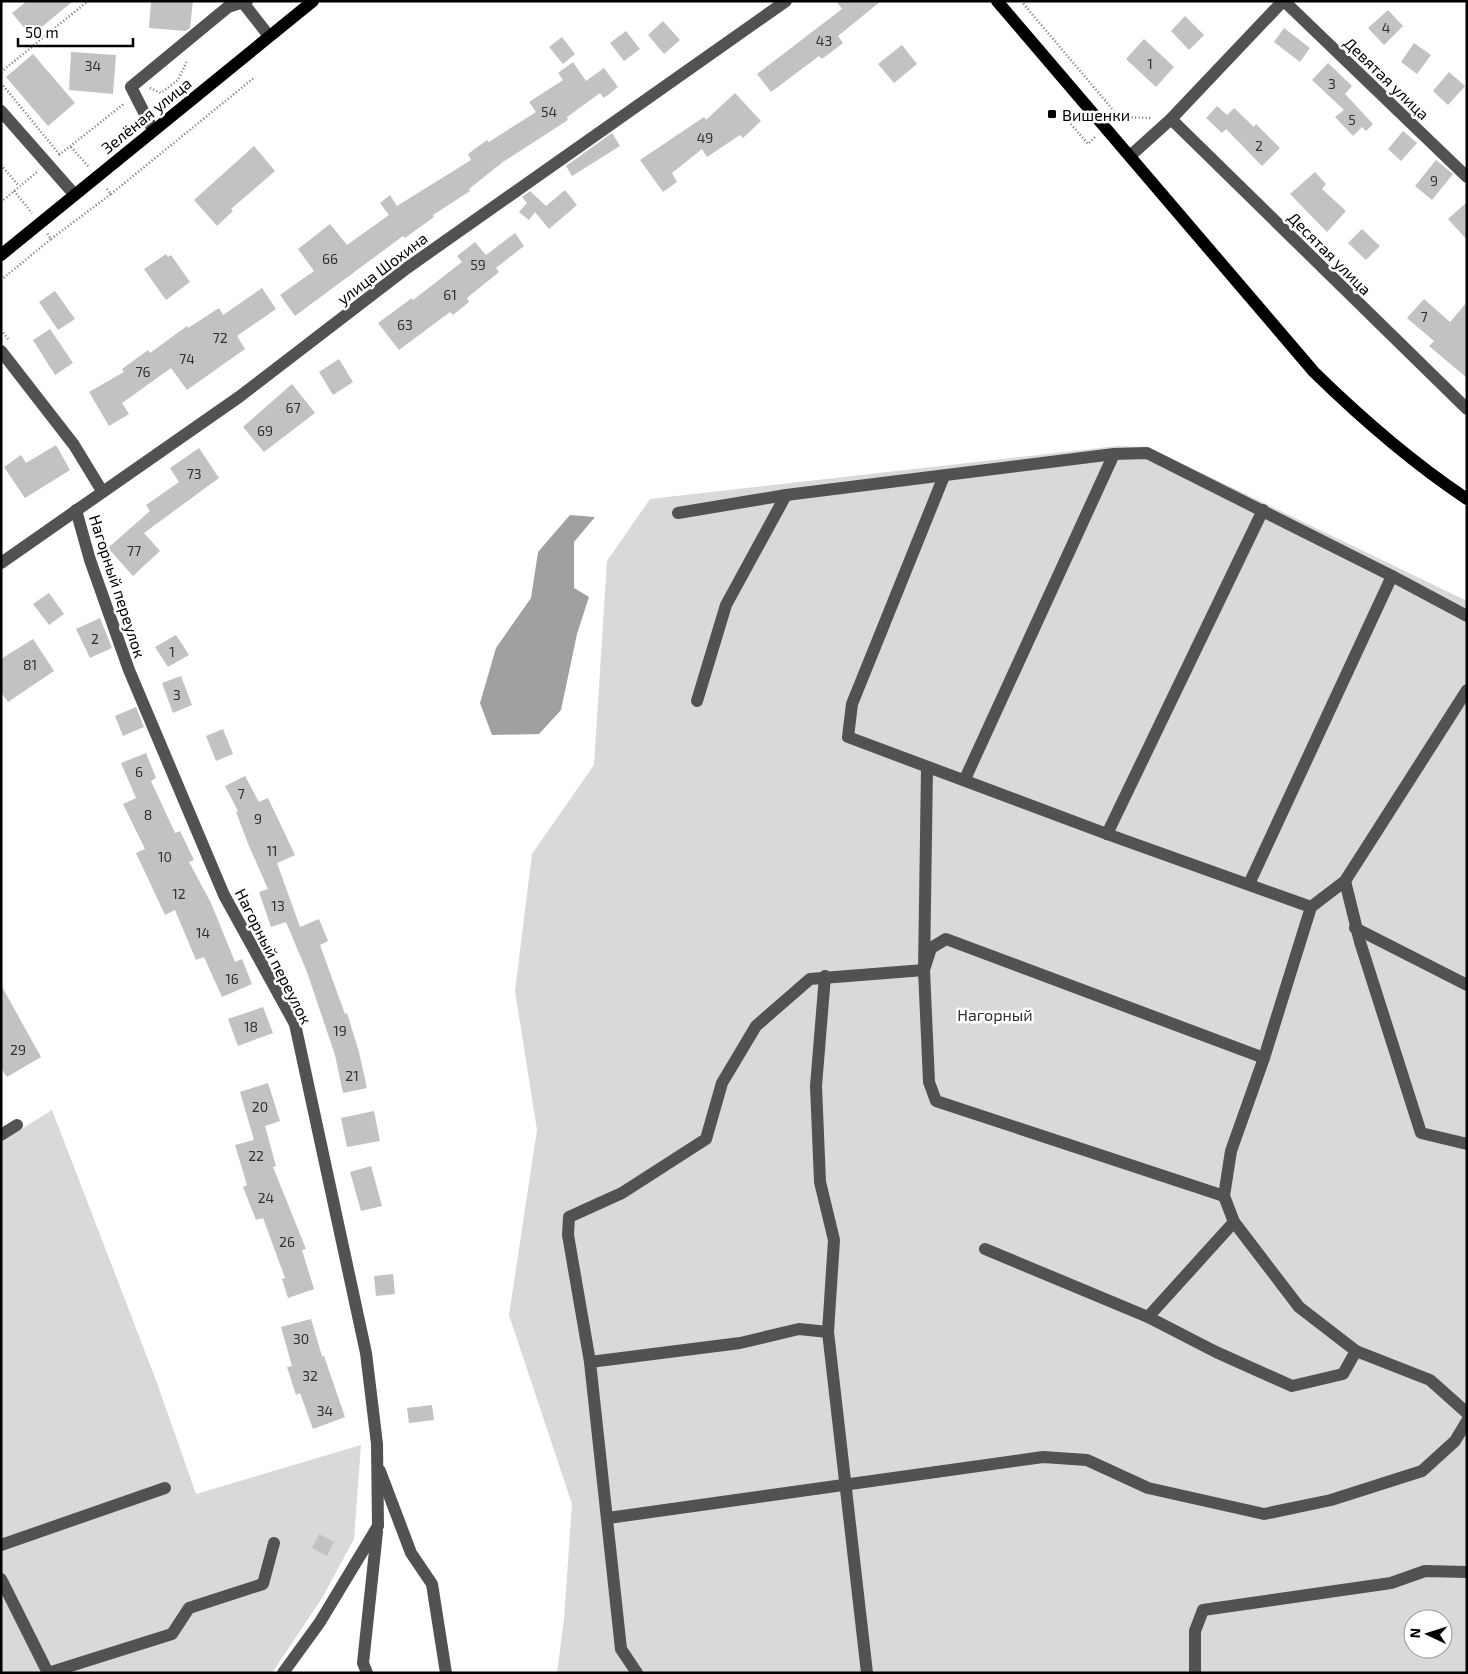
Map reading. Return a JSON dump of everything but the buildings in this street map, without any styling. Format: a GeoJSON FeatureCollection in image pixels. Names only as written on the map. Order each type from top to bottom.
{"type":"FeatureCollection","features":[{"type":"Feature","properties":{"kind":"main road","name":"Зелёная улица"},"geometry":{"type":"LineString","coordinates":[[1,255],[313,1]]}},
{"type":"Feature","properties":{"kind":"main road"},"geometry":{"type":"LineString","coordinates":[[998,1],[1314,372],[1366,423],[1420,467],[1467,499]]}},
{"type":"Feature","properties":{"kind":"street","name":"улица Шохина"},"geometry":{"type":"LineString","coordinates":[[1,563],[239,397],[407,268],[786,1]]}},
{"type":"Feature","properties":{"kind":"street"},"geometry":{"type":"LineString","coordinates":[[1130,156],[1171,119],[1284,1]]}},
{"type":"Feature","properties":{"kind":"street","name":"Девятая улица"},"geometry":{"type":"LineString","coordinates":[[1284,1],[1467,177]]}},
{"type":"Feature","properties":{"kind":"street"},"geometry":{"type":"LineString","coordinates":[[153,130],[131,87],[228,7],[245,2],[270,36]]}},
{"type":"Feature","properties":{"kind":"street"},"geometry":{"type":"LineString","coordinates":[[1,111],[74,194]]}},
{"type":"Feature","properties":{"kind":"street","name":"Десятая улица"},"geometry":{"type":"LineString","coordinates":[[1171,119],[1467,409]]}},
{"type":"Feature","properties":{"kind":"street"},"geometry":{"type":"LineString","coordinates":[[1,351],[74,445],[102,491]]}},
{"type":"Feature","properties":{"kind":"street"},"geometry":{"type":"LineString","coordinates":[[678,513],[786,494],[1114,454],[1147,453],[1263,510],[1467,616]]}},
{"type":"Feature","properties":{"kind":"street"},"geometry":{"type":"LineString","coordinates":[[964,779],[1114,454]]}},
{"type":"Feature","properties":{"kind":"street"},"geometry":{"type":"LineString","coordinates":[[944,476],[852,704],[848,737],[927,768],[964,779],[1107,834],[1311,907]]}},
{"type":"Feature","properties":{"kind":"street"},"geometry":{"type":"LineString","coordinates":[[697,701],[726,605],[786,494]]}},
{"type":"Feature","properties":{"kind":"street","name":"Нагорный переулок"},"geometry":{"type":"LineString","coordinates":[[76,510],[90,560],[129,670],[224,896],[295,1024],[366,1353],[377,1444],[378,1525],[363,1663],[367,1673]]}},
{"type":"Feature","properties":{"kind":"street"},"geometry":{"type":"LineString","coordinates":[[1107,834],[1263,510]]}},
{"type":"Feature","properties":{"kind":"street"},"geometry":{"type":"LineString","coordinates":[[1248,884],[1392,576]]}},
{"type":"Feature","properties":{"kind":"street"},"geometry":{"type":"LineString","coordinates":[[1467,690],[1344,881],[1311,907],[1264,1058],[1231,1151],[1224,1196],[1234,1222],[1299,1306],[1356,1351],[1430,1380],[1467,1413]]}},
{"type":"Feature","properties":{"kind":"street"},"geometry":{"type":"LineString","coordinates":[[927,768],[924,970],[929,1082],[936,1101],[1224,1196]]}},
{"type":"Feature","properties":{"kind":"street"},"geometry":{"type":"LineString","coordinates":[[1344,881],[1355,928],[1421,1133],[1467,1144]]}},
{"type":"Feature","properties":{"kind":"street"},"geometry":{"type":"LineString","coordinates":[[1355,928],[1467,985]]}},
{"type":"Feature","properties":{"kind":"street"},"geometry":{"type":"LineString","coordinates":[[924,970],[931,948],[946,939],[1264,1058]]}},
{"type":"Feature","properties":{"kind":"street"},"geometry":{"type":"LineString","coordinates":[[638,1673],[620,1649],[608,1518],[590,1362],[568,1234],[569,1217],[622,1193],[706,1139],[722,1083],[756,1026],[810,979],[825,976],[924,970]]}},
{"type":"Feature","properties":{"kind":"street"},"geometry":{"type":"LineString","coordinates":[[825,976],[816,1086],[820,1182],[834,1240],[828,1332],[867,1673]]}},
{"type":"Feature","properties":{"kind":"street"},"geometry":{"type":"LineString","coordinates":[[1,1135],[17,1124]]}},
{"type":"Feature","properties":{"kind":"street"},"geometry":{"type":"LineString","coordinates":[[1148,1318],[1234,1222]]}},
{"type":"Feature","properties":{"kind":"street"},"geometry":{"type":"LineString","coordinates":[[985,1249],[1148,1318],[1216,1352],[1292,1386],[1343,1374],[1356,1351]]}},
{"type":"Feature","properties":{"kind":"street"},"geometry":{"type":"LineString","coordinates":[[590,1362],[740,1343],[799,1329],[828,1332]]}},
{"type":"Feature","properties":{"kind":"street"},"geometry":{"type":"LineString","coordinates":[[608,1518],[1043,1457],[1087,1460],[1148,1488],[1264,1514],[1331,1500],[1422,1471],[1455,1442],[1467,1420]]}},
{"type":"Feature","properties":{"kind":"street"},"geometry":{"type":"LineString","coordinates":[[380,1471],[411,1553],[432,1584],[446,1673]]}},
{"type":"Feature","properties":{"kind":"street"},"geometry":{"type":"LineString","coordinates":[[1,1544],[165,1488]]}},
{"type":"Feature","properties":{"kind":"street"},"geometry":{"type":"LineString","coordinates":[[283,1673],[320,1622],[378,1525]]}},
{"type":"Feature","properties":{"kind":"street"},"geometry":{"type":"LineString","coordinates":[[1,1579],[48,1673],[172,1634],[189,1608],[263,1584],[274,1543]]}},
{"type":"Feature","properties":{"kind":"street"},"geometry":{"type":"LineString","coordinates":[[1195,1673],[1195,1631],[1203,1610],[1392,1583],[1425,1571],[1467,1572]]}},
{"type":"Feature","properties":{"kind":"path"},"geometry":{"type":"LineString","coordinates":[[1,72],[88,1]]}},
{"type":"Feature","properties":{"kind":"path"},"geometry":{"type":"LineString","coordinates":[[1021,1],[1119,117],[1171,119]]}},
{"type":"Feature","properties":{"kind":"path"},"geometry":{"type":"LineString","coordinates":[[111,194],[255,77]]}},
{"type":"Feature","properties":{"kind":"path"},"geometry":{"type":"LineString","coordinates":[[1,83],[60,155]]}},
{"type":"Feature","properties":{"kind":"path"},"geometry":{"type":"LineString","coordinates":[[1,202],[134,95]]}},
{"type":"Feature","properties":{"kind":"path"},"geometry":{"type":"LineString","coordinates":[[1,165],[19,186]]}},
{"type":"Feature","properties":{"kind":"green space","name":"Нагорный"},"geometry":{"type":"Polygon","coordinates":[[[1117,446],[1148,447],[1467,601],[1467,1673],[557,1673],[564,1619],[572,1504],[509,1315],[537,1130],[515,991],[532,854],[594,765],[607,561],[650,499],[1117,446]]]}},
{"type":"Feature","properties":{"kind":"green space"},"geometry":{"type":"Polygon","coordinates":[[[52,1110],[157,1383],[196,1494],[361,1445],[354,1539],[322,1598],[272,1673],[1,1673],[1,1142],[52,1110]]]}},
{"type":"Feature","properties":{"kind":"shaded area"},"geometry":{"type":"Polygon","coordinates":[[[570,515],[595,517],[574,542],[574,588],[589,597],[577,634],[561,710],[539,734],[492,735],[480,703],[496,648],[531,598],[538,552],[570,515]]]}},
{"type":"Feature","properties":{"kind":"place","name":"Вишенки"},"geometry":{"type":"Point","coordinates":[1052,114]}}]}
